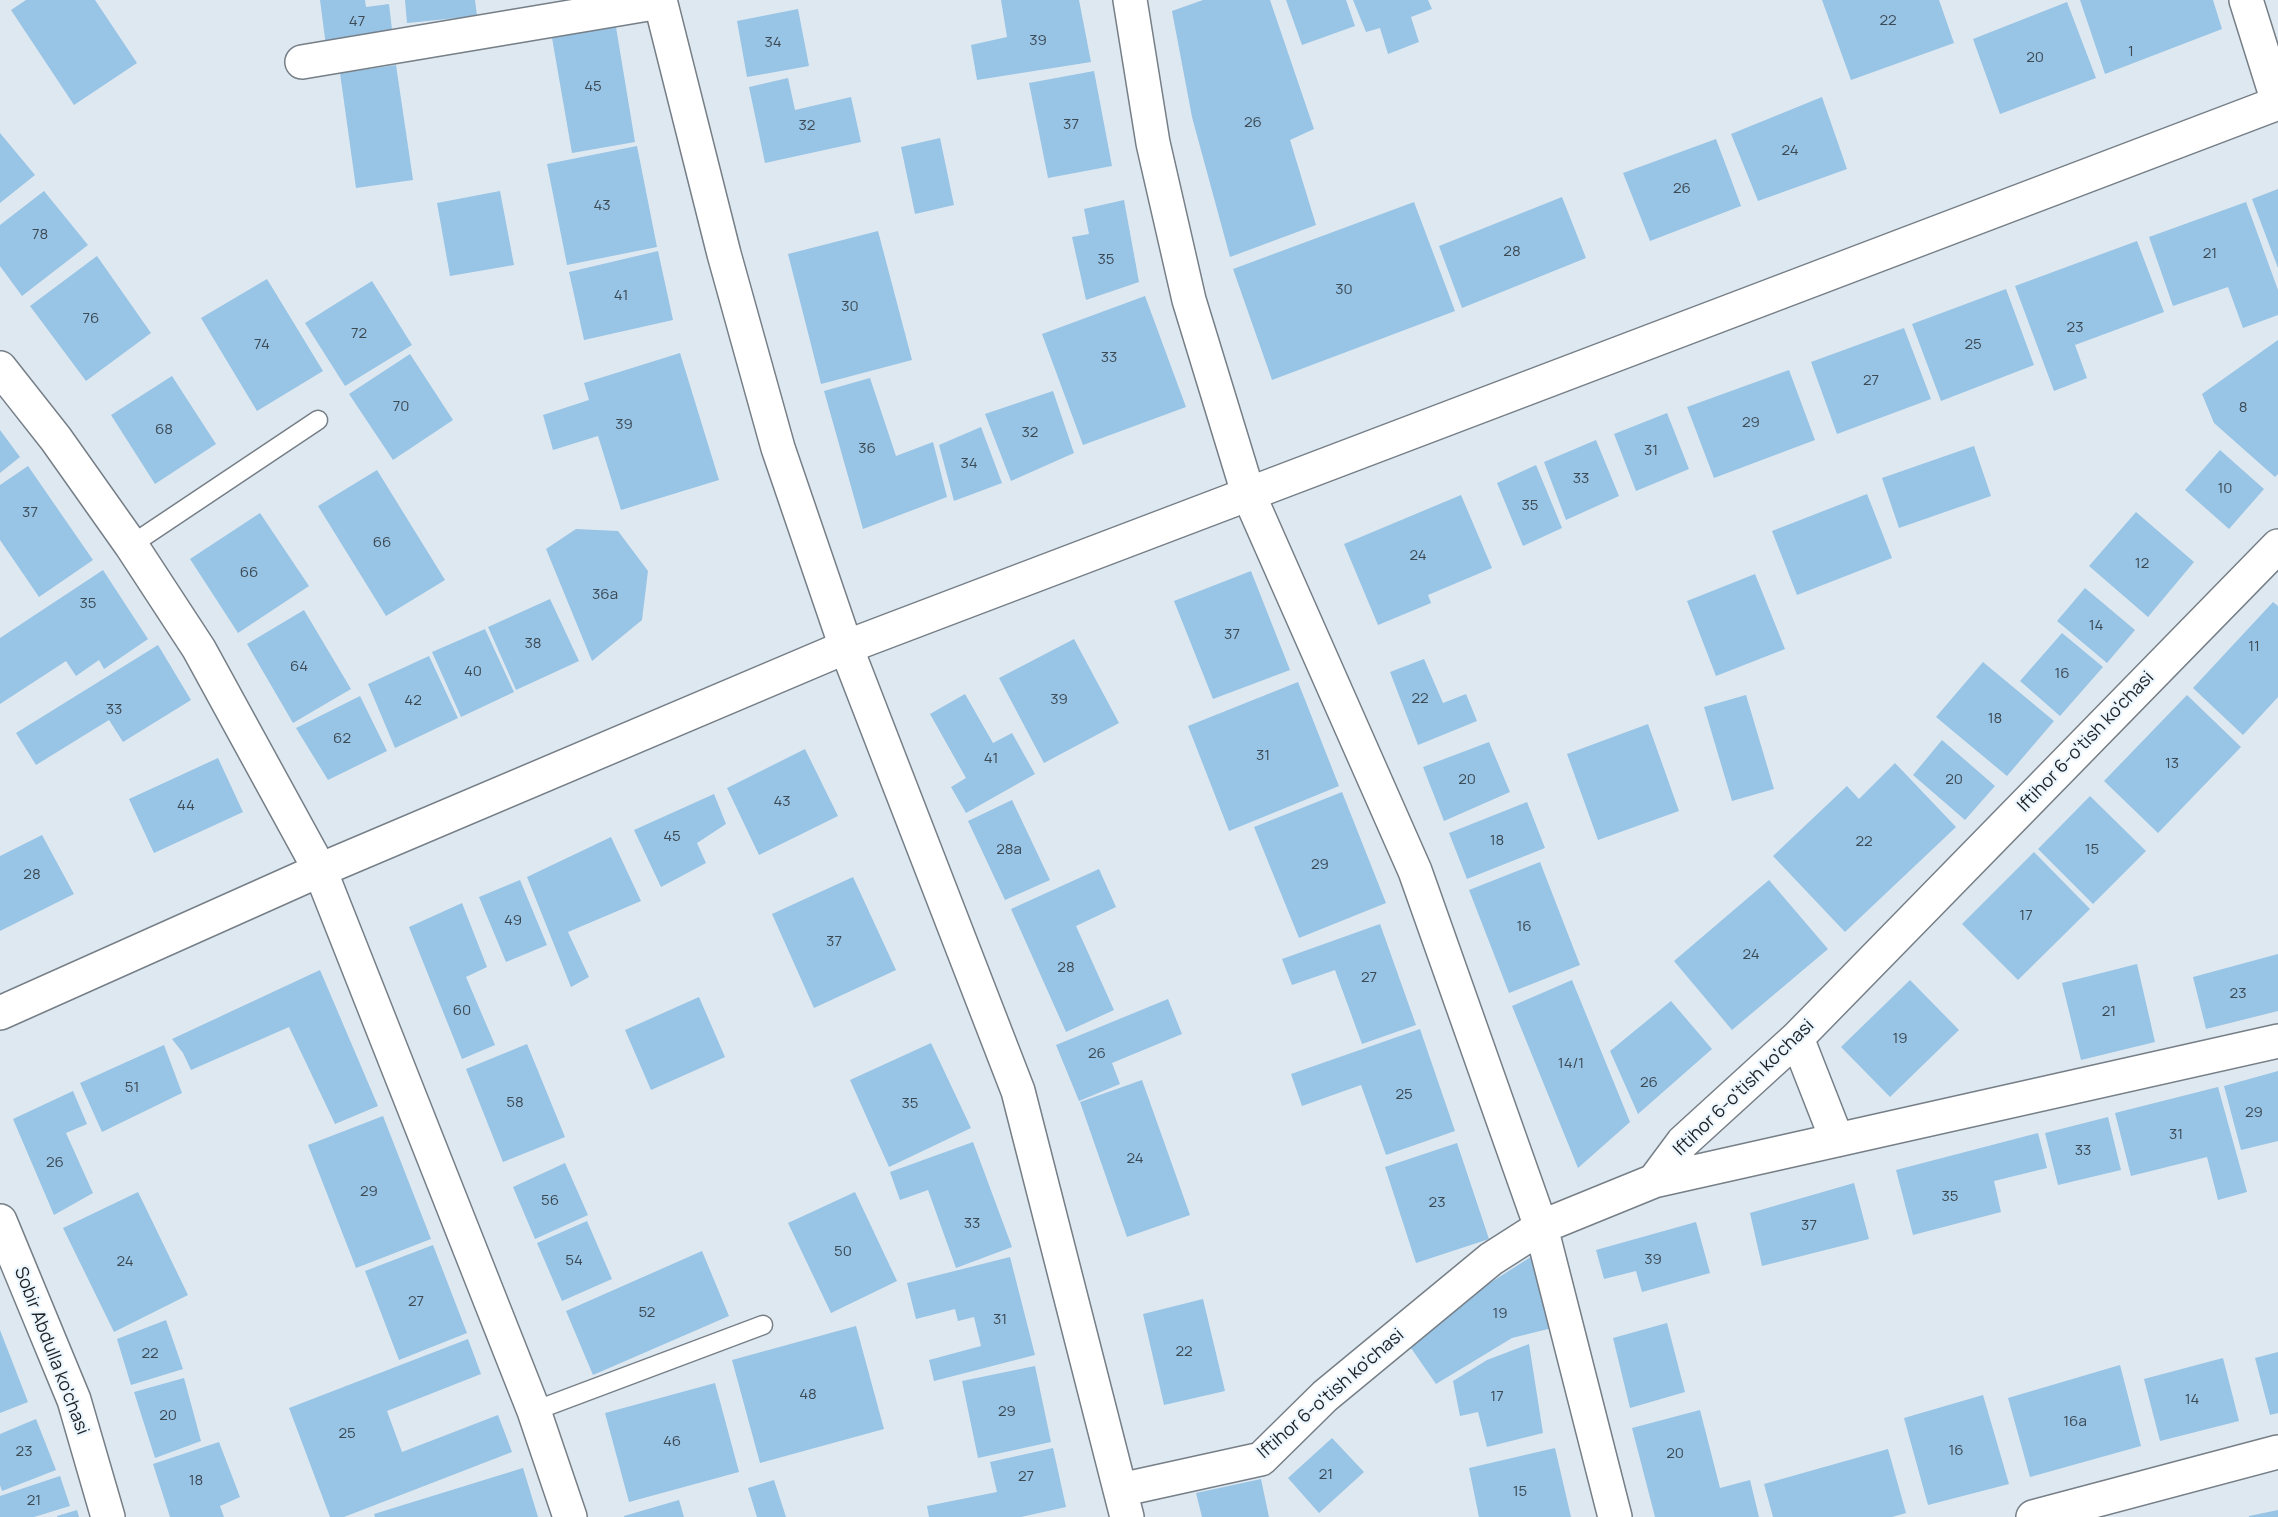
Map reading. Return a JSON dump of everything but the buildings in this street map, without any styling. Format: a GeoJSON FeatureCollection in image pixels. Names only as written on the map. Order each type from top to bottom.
{"type":"FeatureCollection","features":[{"type":"Feature","properties":{"kind":"street"},"geometry":{"type":"LineString","coordinates":[[1130,0],[1153,143],[1186,289],[1248,493],[1415,871],[1541,1227],[1614,1517]]}},
{"type":"Feature","properties":{"kind":"street"},"geometry":{"type":"LineString","coordinates":[[0,1013],[320,870],[846,647],[2278,103],[2246,0]]}},
{"type":"Feature","properties":{"kind":"street"},"geometry":{"type":"LineString","coordinates":[[302,62],[660,1],[724,254],[778,448],[846,647],[1018,1091],[1124,1504]]}},
{"type":"Feature","properties":{"kind":"street"},"geometry":{"type":"LineString","coordinates":[[0,368],[56,439],[131,545],[199,649],[320,870],[534,1411],[570,1517]]}},
{"type":"Feature","properties":{"kind":"street","name":"Iftihor 6-o'tish ko'chasi"},"geometry":{"type":"LineString","coordinates":[[1124,1504],[1260,1459],[1344,1381],[1491,1259],[1541,1227],[1654,1181],[1683,1142],[1797,1038],[2278,546]]}},
{"type":"Feature","properties":{"kind":"street"},"geometry":{"type":"LineString","coordinates":[[1797,1038],[1837,1140]]}},
{"type":"Feature","properties":{"kind":"street"},"geometry":{"type":"LineString","coordinates":[[1654,1181],[2278,1041]]}},
{"type":"Feature","properties":{"kind":"street","name":"Sobir Abdulla ko'chasi"},"geometry":{"type":"LineString","coordinates":[[0,1221],[74,1400],[108,1517]]}},
{"type":"Feature","properties":{"kind":"street"},"geometry":{"type":"LineString","coordinates":[[2033,1517],[2278,1452]]}},
{"type":"Feature","properties":{"kind":"lane"},"geometry":{"type":"LineString","coordinates":[[131,545],[318,420]]}},
{"type":"Feature","properties":{"kind":"lane"},"geometry":{"type":"LineString","coordinates":[[534,1411],[763,1325]]}}]}
